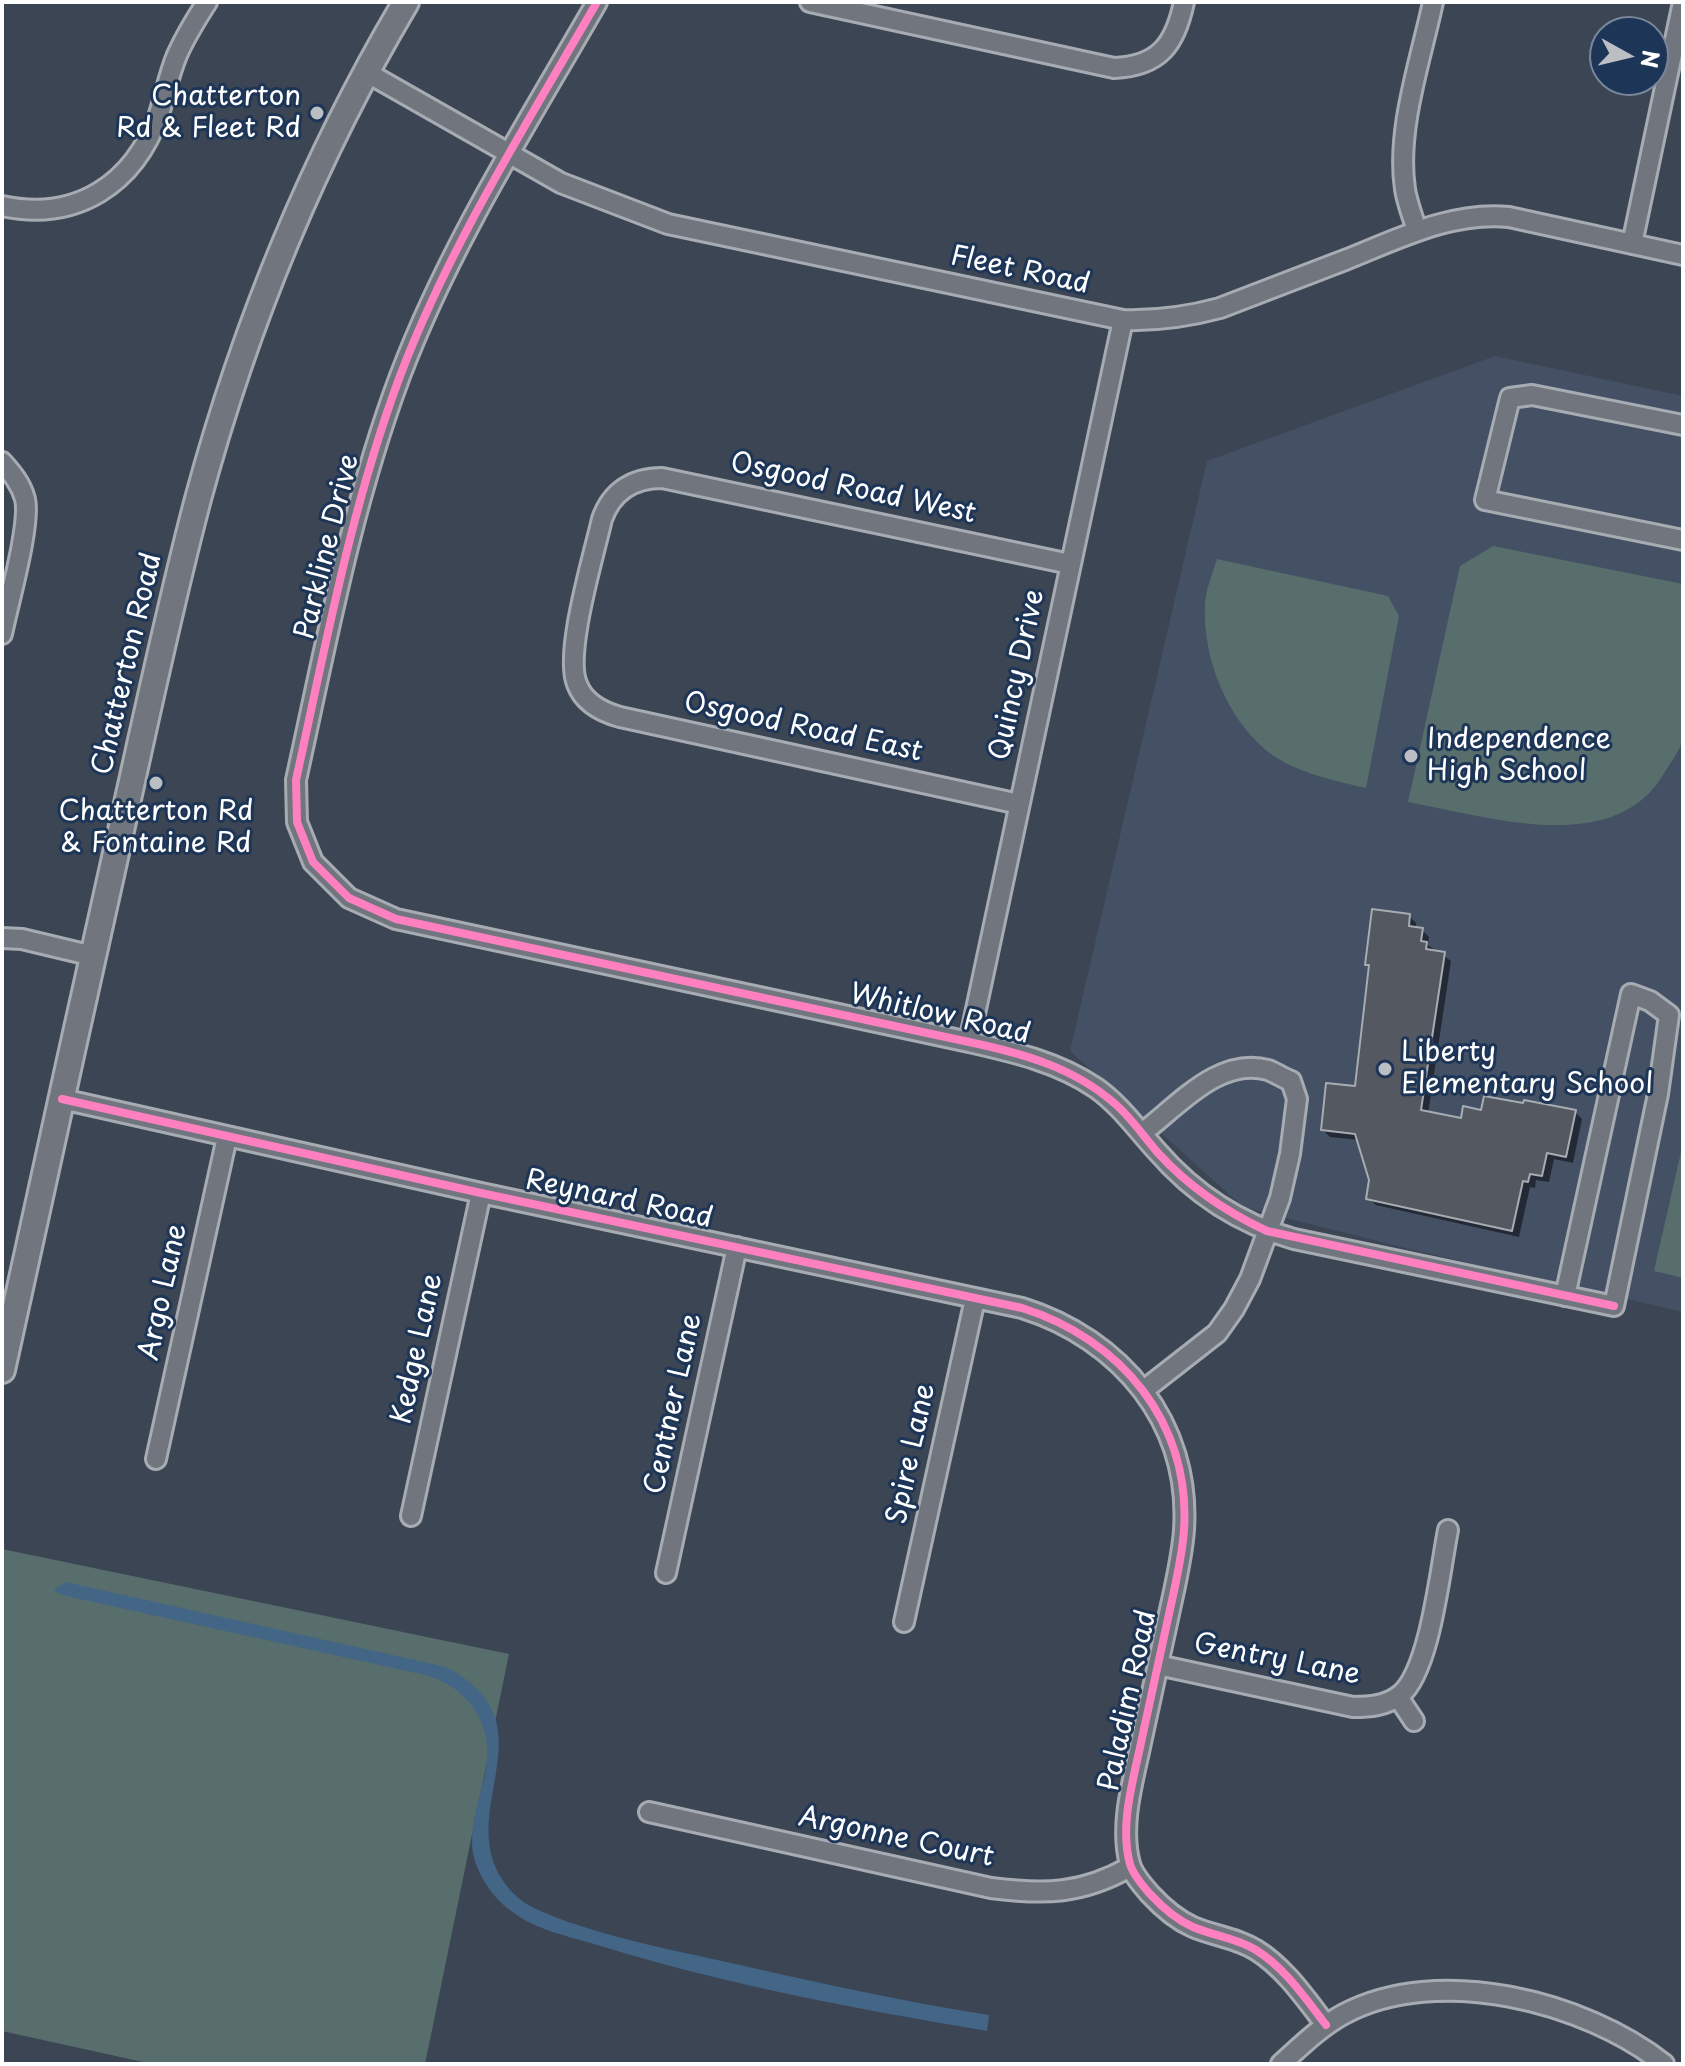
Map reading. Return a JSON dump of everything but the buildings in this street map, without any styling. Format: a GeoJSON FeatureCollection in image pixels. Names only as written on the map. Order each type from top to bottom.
{"type":"FeatureCollection","features":[{"type":"Feature","properties":{"kind":"main road","name":"Chatterton Road"},"geometry":{"type":"LineString","coordinates":[[2,1370],[173,600],[203,482],[248,338],[298,210],[366,72],[406,2]]}},
{"type":"Feature","properties":{"kind":"street"},"geometry":{"type":"LineString","coordinates":[[2,206],[40,210],[64,207],[108,188],[129,169],[150,135],[176,57],[207,2]]}},
{"type":"Feature","properties":{"kind":"street","name":"Parkline Drive"},"geometry":{"type":"LineString","coordinates":[[313,862],[297,822],[296,780],[351,530],[381,429],[425,315],[509,154],[597,2]]}},
{"type":"Feature","properties":{"kind":"street"},"geometry":{"type":"LineString","coordinates":[[810,2],[1114,68],[1134,67],[1153,60],[1171,42],[1184,2]]}},
{"type":"Feature","properties":{"kind":"street"},"geometry":{"type":"LineString","coordinates":[[1417,231],[1405,191],[1405,138],[1433,2]]}},
{"type":"Feature","properties":{"kind":"street"},"geometry":{"type":"LineString","coordinates":[[1632,244],[1683,2]]}},
{"type":"Feature","properties":{"kind":"street","name":"Fleet Road"},"geometry":{"type":"LineString","coordinates":[[366,72],[561,183],[668,224],[1123,320],[1155,321],[1220,308],[1417,231],[1467,217],[1488,215],[1683,255]]}},
{"type":"Feature","properties":{"kind":"street","name":"Quincy Drive"},"geometry":{"type":"LineString","coordinates":[[969,1042],[1123,320]]}},
{"type":"Feature","properties":{"kind":"street"},"geometry":{"type":"LineString","coordinates":[[1683,425],[1532,395],[1510,398],[1485,500],[1683,540]]}},
{"type":"Feature","properties":{"kind":"street"},"geometry":{"type":"LineString","coordinates":[[2,462],[16,477],[26,500],[25,525],[2,634]]}},
{"type":"Feature","properties":{"kind":"street","name":"Osgood Road West"},"geometry":{"type":"LineString","coordinates":[[582,693],[574,672],[577,634],[602,519],[611,501],[625,487],[649,478],[674,479],[1070,564]]}},
{"type":"Feature","properties":{"kind":"street","name":"Osgood Road East"},"geometry":{"type":"LineString","coordinates":[[582,693],[599,709],[620,717],[1019,804]]}},
{"type":"Feature","properties":{"kind":"street","name":"Whitlow Road"},"geometry":{"type":"LineString","coordinates":[[313,862],[349,898],[396,919],[1036,1059],[1079,1078],[1115,1103],[1172,1167],[1220,1207],[1267,1231],[1565,1296],[1614,1306],[1658,1094],[1669,1015],[1650,1001],[1631,994],[1565,1296]]}},
{"type":"Feature","properties":{"kind":"street"},"geometry":{"type":"LineString","coordinates":[[2,938],[22,939],[93,956]]}},
{"type":"Feature","properties":{"kind":"street"},"geometry":{"type":"LineString","coordinates":[[1142,1133],[1216,1076],[1243,1068],[1266,1070],[1291,1081],[1297,1099],[1290,1154],[1280,1198],[1241,1298],[1217,1333],[1144,1390]]}},
{"type":"Feature","properties":{"kind":"street","name":"Reynard Road"},"geometry":{"type":"LineString","coordinates":[[62,1099],[481,1193],[1022,1308],[1049,1316],[1081,1333],[1114,1358],[1144,1390]]}},
{"type":"Feature","properties":{"kind":"street","name":"Argo Lane"},"geometry":{"type":"LineString","coordinates":[[156,1459],[227,1137]]}},
{"type":"Feature","properties":{"kind":"street","name":"Kedge Lane"},"geometry":{"type":"LineString","coordinates":[[411,1516],[481,1193]]}},
{"type":"Feature","properties":{"kind":"street","name":"Centner Lane"},"geometry":{"type":"LineString","coordinates":[[666,1573],[737,1247]]}},
{"type":"Feature","properties":{"kind":"street","name":"Spire Lane"},"geometry":{"type":"LineString","coordinates":[[904,1622],[975,1299]]}},
{"type":"Feature","properties":{"kind":"street","name":"Paladim Road"},"geometry":{"type":"LineString","coordinates":[[1130,1867],[1127,1842],[1132,1787],[1182,1555],[1184,1501],[1179,1469],[1163,1421],[1144,1390]]}},
{"type":"Feature","properties":{"kind":"street","name":"Gentry Lane"},"geometry":{"type":"LineString","coordinates":[[1158,1665],[1353,1707],[1383,1704],[1398,1697],[1417,1674],[1448,1530]]}},
{"type":"Feature","properties":{"kind":"street"},"geometry":{"type":"LineString","coordinates":[[1398,1697],[1414,1721]]}},
{"type":"Feature","properties":{"kind":"street","name":"Argonne Court"},"geometry":{"type":"LineString","coordinates":[[649,1812],[991,1888],[1022,1892],[1053,1893],[1086,1887],[1130,1867]]}},
{"type":"Feature","properties":{"kind":"street"},"geometry":{"type":"LineString","coordinates":[[1130,1867],[1142,1885],[1178,1919],[1241,1942],[1268,1958],[1326,2025]]}},
{"type":"Feature","properties":{"kind":"street"},"geometry":{"type":"LineString","coordinates":[[1281,2064],[1326,2025],[1370,2003],[1412,1992],[1481,1993],[1556,2009],[1587,2019],[1635,2043],[1664,2064]]}},
{"type":"Feature","properties":{"kind":"shaded area","name":"Independence High School"},"geometry":{"type":"Polygon","coordinates":[[[1495,356],[1683,396],[1683,1312],[1243,1207],[1070,1051],[1207,461],[1495,356]]]}},
{"type":"Feature","properties":{"kind":"green space"},"geometry":{"type":"Polygon","coordinates":[[[1493,546],[1683,584],[1682,742],[1663,775],[1641,801],[1613,816],[1581,824],[1546,825],[1408,802],[1460,566],[1493,546]]]}},
{"type":"Feature","properties":{"kind":"green space"},"geometry":{"type":"Polygon","coordinates":[[[1217,559],[1388,596],[1399,616],[1366,788],[1289,765],[1267,751],[1240,722],[1213,667],[1205,627],[1205,601],[1217,559]]]}},
{"type":"Feature","properties":{"kind":"green space"},"geometry":{"type":"Polygon","coordinates":[[[1683,1143],[1683,1278],[1654,1271],[1683,1143]]]}},
{"type":"Feature","properties":{"kind":"green space"},"geometry":{"type":"Polygon","coordinates":[[[2,1549],[509,1654],[425,2064],[152,2064],[2,2031],[2,1549]]]}},
{"type":"Feature","properties":{"kind":"water"},"geometry":{"type":"Polygon","coordinates":[[[65,1582],[446,1667],[478,1690],[494,1714],[499,1741],[489,1826],[491,1854],[504,1882],[527,1904],[580,1926],[652,1945],[855,1990],[989,2015],[987,2031],[744,1984],[648,1960],[527,1921],[493,1894],[475,1861],[472,1834],[487,1760],[487,1745],[479,1718],[463,1695],[425,1675],[62,1595],[54,1590],[65,1582]]]}},
{"type":"Feature","properties":{"kind":"cycle path"},"geometry":{"type":"LineString","coordinates":[[597,2],[517,139],[442,279],[400,376],[383,425],[353,526],[296,780],[297,822],[313,862],[349,898],[396,919],[969,1042],[1046,1063],[1098,1090],[1126,1114],[1158,1153],[1195,1188],[1237,1216],[1267,1231],[1614,1306]]}},
{"type":"Feature","properties":{"kind":"cycle path"},"geometry":{"type":"LineString","coordinates":[[62,1099],[481,1193],[1022,1308],[1058,1322],[1090,1341],[1119,1364],[1143,1390],[1162,1421],[1176,1455],[1183,1491],[1184,1530],[1180,1562],[1129,1801],[1126,1833],[1130,1864],[1144,1887],[1176,1917],[1193,1927],[1249,1946],[1266,1957],[1294,1984],[1326,2025]]}},
{"type":"Feature","properties":{"kind":"place","name":"Chatterton Rd & Fleet Rd"},"geometry":{"type":"Point","coordinates":[317,113]}},
{"type":"Feature","properties":{"kind":"place","name":"Independence High School"},"geometry":{"type":"Point","coordinates":[1411,756]}},
{"type":"Feature","properties":{"kind":"place","name":"Chatterton Rd & Fontaine Rd"},"geometry":{"type":"Point","coordinates":[156,783]}},
{"type":"Feature","properties":{"kind":"place","name":"Liberty Elementary School"},"geometry":{"type":"Point","coordinates":[1385,1069]}}]}
